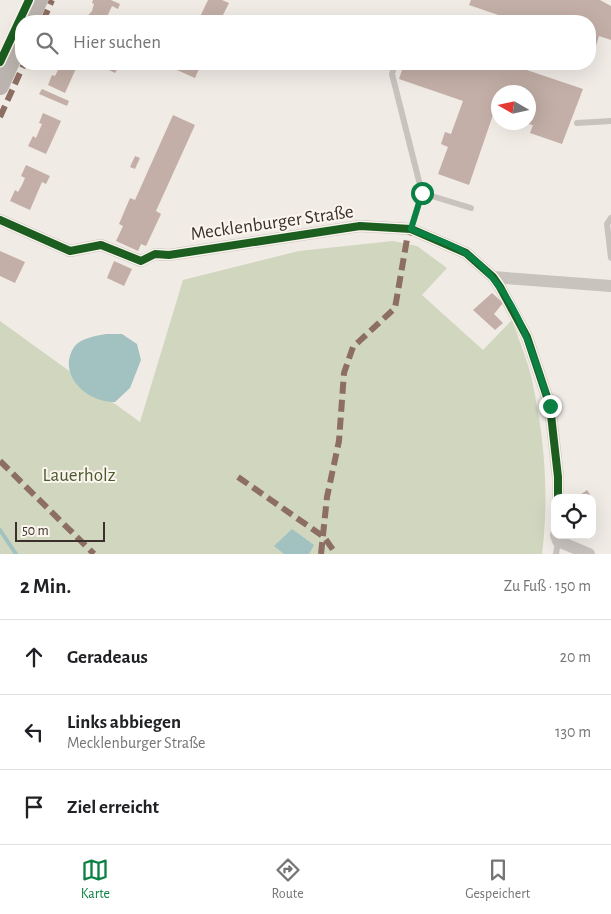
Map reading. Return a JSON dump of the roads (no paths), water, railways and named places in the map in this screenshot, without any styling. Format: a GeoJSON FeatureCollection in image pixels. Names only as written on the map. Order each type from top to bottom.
{"type":"FeatureCollection","features":[{"type":"Feature","properties":{"kind":"street"},"geometry":{"type":"LineString","coordinates":[[32,15],[39,0]]}},
{"type":"Feature","properties":{"kind":"street"},"geometry":{"type":"LineString","coordinates":[[0,86],[15,52]]}},
{"type":"Feature","properties":{"kind":"street","name":"Mecklenburger Straße"},"geometry":{"type":"LineString","coordinates":[[0,220],[70,252],[101,244],[141,261],[156,254],[169,255],[360,226],[411,229],[466,253],[493,277],[527,336],[550,406],[558,477],[558,494]]}},
{"type":"Feature","properties":{"kind":"street"},"geometry":{"type":"LineString","coordinates":[[493,277],[611,286]]}},
{"type":"Feature","properties":{"kind":"street"},"geometry":{"type":"LineString","coordinates":[[559,539],[588,554]]}},
{"type":"Feature","properties":{"kind":"lane"},"geometry":{"type":"LineString","coordinates":[[393,70],[392,74],[422,193],[411,229]]}},
{"type":"Feature","properties":{"kind":"lane"},"geometry":{"type":"LineString","coordinates":[[577,123],[611,121]]}},
{"type":"Feature","properties":{"kind":"lane"},"geometry":{"type":"LineString","coordinates":[[422,193],[471,208]]}},
{"type":"Feature","properties":{"kind":"lane"},"geometry":{"type":"LineString","coordinates":[[611,218],[607,224],[611,258]]}},
{"type":"Feature","properties":{"kind":"lane"},"geometry":{"type":"LineString","coordinates":[[556,554],[557,539]]}},
{"type":"Feature","properties":{"kind":"water"},"geometry":{"type":"Polygon","coordinates":[[[106,334],[122,334],[137,344],[141,360],[130,388],[115,402],[95,398],[85,392],[72,377],[69,368],[69,357],[74,347],[80,341],[106,334]]]}},
{"type":"Feature","properties":{"kind":"water"},"geometry":{"type":"Polygon","coordinates":[[[292,529],[314,545],[309,554],[284,554],[274,546],[292,529]]]}},
{"type":"Feature","properties":{"kind":"waterway"},"geometry":{"type":"LineString","coordinates":[[0,530],[16,554]]}},
{"type":"Feature","properties":{"kind":"park label","name":"Lauerholz"},"geometry":{"type":"Point","coordinates":[79,475]}}]}
